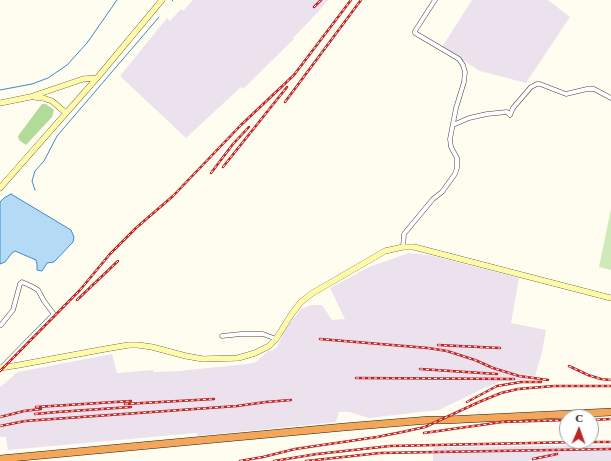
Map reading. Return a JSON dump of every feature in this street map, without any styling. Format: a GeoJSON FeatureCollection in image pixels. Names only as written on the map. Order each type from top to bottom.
{"type":"FeatureCollection","features":[{"type":"Feature","properties":{"kind":"highway"},"geometry":{"type":"LineString","coordinates":[[0,459],[430,420],[611,412]]}},
{"type":"Feature","properties":{"kind":"street"},"geometry":{"type":"LineString","coordinates":[[0,188],[97,78],[162,0]]}},
{"type":"Feature","properties":{"kind":"street"},"geometry":{"type":"LineString","coordinates":[[403,247],[404,234],[433,199],[442,192],[455,174],[457,168],[457,158],[450,142],[456,108],[464,82],[465,72],[463,65],[459,59],[415,33],[435,0]]}},
{"type":"Feature","properties":{"kind":"street"},"geometry":{"type":"LineString","coordinates":[[0,103],[30,97],[83,79],[97,78]]}},
{"type":"Feature","properties":{"kind":"street"},"geometry":{"type":"LineString","coordinates":[[453,125],[469,118],[487,114],[507,112],[510,115],[522,97],[531,87],[537,84],[566,94],[594,88],[611,98]]}},
{"type":"Feature","properties":{"kind":"street"},"geometry":{"type":"LineString","coordinates":[[30,97],[43,98],[52,101],[66,113]]}},
{"type":"Feature","properties":{"kind":"street"},"geometry":{"type":"LineString","coordinates":[[1,368],[129,345],[152,347],[204,359],[238,358],[255,353],[269,346],[276,339],[300,303],[311,294],[385,251],[403,247],[414,247],[611,298]]}},
{"type":"Feature","properties":{"kind":"street"},"geometry":{"type":"LineString","coordinates":[[0,325],[13,310],[20,284],[22,282],[38,290],[53,313],[53,316],[1,368]]}},
{"type":"Feature","properties":{"kind":"street"},"geometry":{"type":"LineString","coordinates":[[222,336],[263,334],[276,339]]}},
{"type":"Feature","properties":{"kind":"shaded area"},"geometry":{"type":"Polygon","coordinates":[[[193,0],[328,0],[293,38],[294,39],[243,89],[241,87],[186,138],[120,76],[167,18],[170,21],[181,9],[183,11],[193,0]]]}},
{"type":"Feature","properties":{"kind":"shaded area"},"geometry":{"type":"Polygon","coordinates":[[[472,0],[548,0],[570,17],[526,83],[480,71],[442,47],[472,0]]]}},
{"type":"Feature","properties":{"kind":"shaded area"},"geometry":{"type":"Polygon","coordinates":[[[409,253],[429,255],[519,278],[511,323],[546,330],[542,352],[535,376],[527,375],[526,380],[500,382],[439,410],[369,418],[349,412],[339,412],[336,422],[198,436],[197,433],[8,450],[6,437],[0,437],[0,387],[18,372],[112,354],[117,373],[153,370],[154,372],[179,371],[256,362],[268,351],[272,351],[277,347],[286,328],[301,309],[311,305],[322,305],[332,320],[345,319],[330,288],[369,267],[409,253]]]}},
{"type":"Feature","properties":{"kind":"shaded area"},"geometry":{"type":"Polygon","coordinates":[[[599,445],[611,445],[611,461],[433,461],[433,447],[559,446],[559,449],[599,449],[599,445]]]}},
{"type":"Feature","properties":{"kind":"green space"},"geometry":{"type":"Polygon","coordinates":[[[42,104],[46,104],[54,110],[52,117],[26,145],[19,140],[18,136],[42,104]]]}},
{"type":"Feature","properties":{"kind":"green space"},"geometry":{"type":"Polygon","coordinates":[[[611,209],[611,270],[599,267],[611,209]]]}},
{"type":"Feature","properties":{"kind":"water"},"geometry":{"type":"Polygon","coordinates":[[[11,194],[71,230],[74,237],[73,242],[54,262],[47,263],[42,271],[37,270],[36,260],[15,251],[5,262],[0,264],[0,202],[11,194]]]}},
{"type":"Feature","properties":{"kind":"waterway"},"geometry":{"type":"LineString","coordinates":[[0,90],[32,84],[48,78],[67,65],[87,43],[117,0]]}},
{"type":"Feature","properties":{"kind":"waterway"},"geometry":{"type":"LineString","coordinates":[[35,190],[32,181],[35,171],[44,161],[57,136],[159,17]]}},
{"type":"Feature","properties":{"kind":"railway"},"geometry":{"type":"LineString","coordinates":[[314,7],[321,0]]}},
{"type":"Feature","properties":{"kind":"railway"},"geometry":{"type":"LineString","coordinates":[[0,371],[80,290],[110,254],[136,228],[173,196],[241,125],[294,75],[351,0]]}},
{"type":"Feature","properties":{"kind":"railway"},"geometry":{"type":"LineString","coordinates":[[285,102],[361,0]]}},
{"type":"Feature","properties":{"kind":"railway"},"geometry":{"type":"LineString","coordinates":[[223,167],[287,87]]}},
{"type":"Feature","properties":{"kind":"railway"},"geometry":{"type":"LineString","coordinates":[[211,173],[233,144],[249,127]]}},
{"type":"Feature","properties":{"kind":"railway"},"geometry":{"type":"LineString","coordinates":[[77,300],[118,261]]}},
{"type":"Feature","properties":{"kind":"railway"},"geometry":{"type":"LineString","coordinates":[[320,339],[447,351],[519,376],[548,380]]}},
{"type":"Feature","properties":{"kind":"railway"},"geometry":{"type":"LineString","coordinates":[[438,345],[500,348]]}},
{"type":"Feature","properties":{"kind":"railway"},"geometry":{"type":"LineString","coordinates":[[569,366],[588,375],[611,380]]}},
{"type":"Feature","properties":{"kind":"railway"},"geometry":{"type":"LineString","coordinates":[[420,369],[497,374]]}},
{"type":"Feature","properties":{"kind":"railway"},"geometry":{"type":"LineString","coordinates":[[356,378],[514,379]]}},
{"type":"Feature","properties":{"kind":"railway"},"geometry":{"type":"LineString","coordinates":[[467,402],[497,386],[521,382],[541,382]]}},
{"type":"Feature","properties":{"kind":"railway"},"geometry":{"type":"LineString","coordinates":[[240,461],[295,449],[377,437],[425,427],[501,393],[518,389],[554,386],[611,386]]}},
{"type":"Feature","properties":{"kind":"railway"},"geometry":{"type":"LineString","coordinates":[[125,404],[214,399]]}},
{"type":"Feature","properties":{"kind":"railway"},"geometry":{"type":"LineString","coordinates":[[0,426],[25,421],[237,406],[291,400]]}},
{"type":"Feature","properties":{"kind":"railway"},"geometry":{"type":"LineString","coordinates":[[36,407],[131,401]]}},
{"type":"Feature","properties":{"kind":"railway"},"geometry":{"type":"LineString","coordinates":[[35,414],[131,407]]}},
{"type":"Feature","properties":{"kind":"railway"},"geometry":{"type":"LineString","coordinates":[[0,417],[24,411],[41,409]]}},
{"type":"Feature","properties":{"kind":"railway"},"geometry":{"type":"LineString","coordinates":[[599,420],[611,419]]}},
{"type":"Feature","properties":{"kind":"railway"},"geometry":{"type":"LineString","coordinates":[[424,433],[502,422],[559,420]]}},
{"type":"Feature","properties":{"kind":"railway"},"geometry":{"type":"LineString","coordinates":[[274,461],[317,454],[390,446],[611,442]]}},
{"type":"Feature","properties":{"kind":"railway"},"geometry":{"type":"LineString","coordinates":[[306,461],[380,453],[611,449]]}},
{"type":"Feature","properties":{"kind":"railway"},"geometry":{"type":"LineString","coordinates":[[533,459],[557,454]]}}]}
